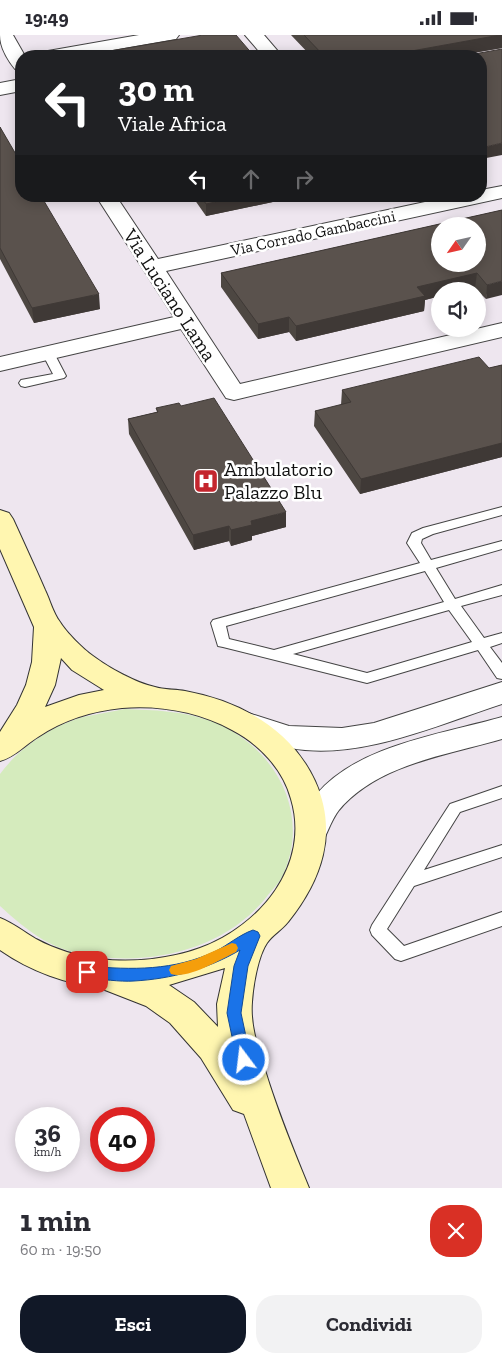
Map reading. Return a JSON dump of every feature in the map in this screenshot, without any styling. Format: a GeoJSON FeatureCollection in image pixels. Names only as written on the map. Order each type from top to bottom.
{"type":"FeatureCollection","features":[{"type":"Feature","properties":{"kind":"street"},"geometry":{"type":"LineString","coordinates":[[4,35],[15,54]]}},
{"type":"Feature","properties":{"kind":"street"},"geometry":{"type":"LineString","coordinates":[[83,50],[170,35]]}},
{"type":"Feature","properties":{"kind":"street"},"geometry":{"type":"LineString","coordinates":[[254,35],[268,50]]}},
{"type":"Feature","properties":{"kind":"street"},"geometry":{"type":"LineString","coordinates":[[0,89],[15,86]]}},
{"type":"Feature","properties":{"kind":"street","name":"Via Corrado Gambaccini"},"geometry":{"type":"LineString","coordinates":[[487,195],[502,192]]}},
{"type":"Feature","properties":{"kind":"street","name":"Via Luciano Lama"},"geometry":{"type":"LineString","coordinates":[[110,202],[234,393],[502,330]]}},
{"type":"Feature","properties":{"kind":"street","name":"Via Corrado Gambaccini"},"geometry":{"type":"LineString","coordinates":[[153,267],[455,202]]}},
{"type":"Feature","properties":{"kind":"street"},"geometry":{"type":"LineString","coordinates":[[1,361],[48,353],[188,321]]}},
{"type":"Feature","properties":{"kind":"street"},"geometry":{"type":"LineString","coordinates":[[0,519],[48,627],[71,653],[96,672],[127,688],[151,696],[189,701],[216,709],[245,723],[289,737],[312,739],[342,739],[374,734],[502,693]]}},
{"type":"Feature","properties":{"kind":"street"},"geometry":{"type":"LineString","coordinates":[[4,746],[34,702],[46,665],[48,627]]}},
{"type":"Feature","properties":{"kind":"street"},"geometry":{"type":"LineString","coordinates":[[4,746],[40,721],[78,706],[104,699],[151,696]]}},
{"type":"Feature","properties":{"kind":"street"},"geometry":{"type":"LineString","coordinates":[[0,943],[64,967],[101,974],[132,976],[178,970],[220,955],[253,936],[274,916],[293,893],[302,877],[310,848],[312,832],[310,809],[303,786],[295,770],[277,747],[245,723]]}},
{"type":"Feature","properties":{"kind":"street"},"geometry":{"type":"LineString","coordinates":[[312,832],[321,812],[331,798],[363,774],[403,757],[502,728]]}},
{"type":"Feature","properties":{"kind":"street"},"geometry":{"type":"LineString","coordinates":[[0,932],[35,955]]}},
{"type":"Feature","properties":{"kind":"street"},"geometry":{"type":"LineString","coordinates":[[253,936],[241,966],[234,1013],[240,1045],[253,1090],[290,1188]]}},
{"type":"Feature","properties":{"kind":"street"},"geometry":{"type":"LineString","coordinates":[[101,974],[156,995],[183,1012],[208,1039],[243,1093],[274,1147]]}},
{"type":"Feature","properties":{"kind":"lane"},"geometry":{"type":"LineString","coordinates":[[25,383],[60,375],[48,353]]}},
{"type":"Feature","properties":{"kind":"lane"},"geometry":{"type":"LineString","coordinates":[[502,511],[428,531],[417,537],[414,543],[452,604],[502,674]]}},
{"type":"Feature","properties":{"kind":"lane"},"geometry":{"type":"LineString","coordinates":[[502,545],[218,623],[223,642],[367,677],[502,639]]}},
{"type":"Feature","properties":{"kind":"lane"},"geometry":{"type":"LineString","coordinates":[[275,655],[502,590]]}},
{"type":"Feature","properties":{"kind":"lane"},"geometry":{"type":"LineString","coordinates":[[502,792],[455,808],[378,930],[401,954],[502,919]]}},
{"type":"Feature","properties":{"kind":"lane"},"geometry":{"type":"LineString","coordinates":[[408,882],[502,851]]}},
{"type":"Feature","properties":{"kind":"shaded area"},"geometry":{"type":"Polygon","coordinates":[[[0,35],[502,35],[502,1188],[0,1188],[0,35]]]}},
{"type":"Feature","properties":{"kind":"green space"},"geometry":{"type":"Polygon","coordinates":[[[125,709],[179,713],[211,721],[233,732],[253,746],[269,764],[282,784],[290,806],[293,829],[290,853],[282,877],[250,915],[229,931],[205,943],[180,952],[153,957],[99,957],[62,949],[34,934],[0,906],[0,774],[16,755],[37,739],[59,726],[83,717],[125,709]]]}},
{"type":"Feature","properties":{"kind":"building"},"geometry":{"type":"Polygon","coordinates":[[[203,35],[236,35],[249,50],[116,50],[203,35]]]}},
{"type":"Feature","properties":{"kind":"building"},"geometry":{"type":"Polygon","coordinates":[[[304,35],[500,35],[417,50],[318,50],[304,35]]]}},
{"type":"Feature","properties":{"kind":"building"},"geometry":{"type":"Polygon","coordinates":[[[502,49],[502,143],[487,147],[487,52],[502,49]]]}},
{"type":"Feature","properties":{"kind":"building"},"geometry":{"type":"Polygon","coordinates":[[[0,127],[15,153],[15,202],[45,202],[99,294],[32,308],[0,248],[0,127]]]}},
{"type":"Feature","properties":{"kind":"building"},"geometry":{"type":"Polygon","coordinates":[[[502,210],[502,281],[487,285],[477,273],[486,273],[486,217],[471,217],[502,210]]]}},
{"type":"Feature","properties":{"kind":"building"},"geometry":{"type":"Polygon","coordinates":[[[431,226],[431,273],[477,273],[431,282],[431,284],[417,287],[425,296],[296,326],[289,317],[258,324],[221,273],[431,226]]]}},
{"type":"Feature","properties":{"kind":"building"},"geometry":{"type":"Polygon","coordinates":[[[479,357],[489,368],[502,365],[502,443],[361,479],[315,411],[351,402],[342,390],[479,357]]]}},
{"type":"Feature","properties":{"kind":"building","name":"Ambulatorio Palazzo Blu"},"geometry":{"type":"Polygon","coordinates":[[[214,398],[286,512],[251,521],[252,525],[231,530],[229,526],[193,535],[128,419],[158,412],[156,408],[179,403],[181,406],[214,398]]]}},
{"type":"Feature","properties":{"kind":"slow traffic"},"geometry":{"type":"LineString","coordinates":[[176,970],[199,964],[232,948]]}},
{"type":"Feature","properties":{"kind":"place","name":"Ambulatorio Palazzo Blu"},"geometry":{"type":"Point","coordinates":[206,481]}},
{"type":"Feature","properties":{"kind":"route"},"geometry":{"type":"LineString","coordinates":[[87,972],[132,976],[178,970],[220,955],[253,936],[241,966],[234,1013],[244,1060]]}}]}
